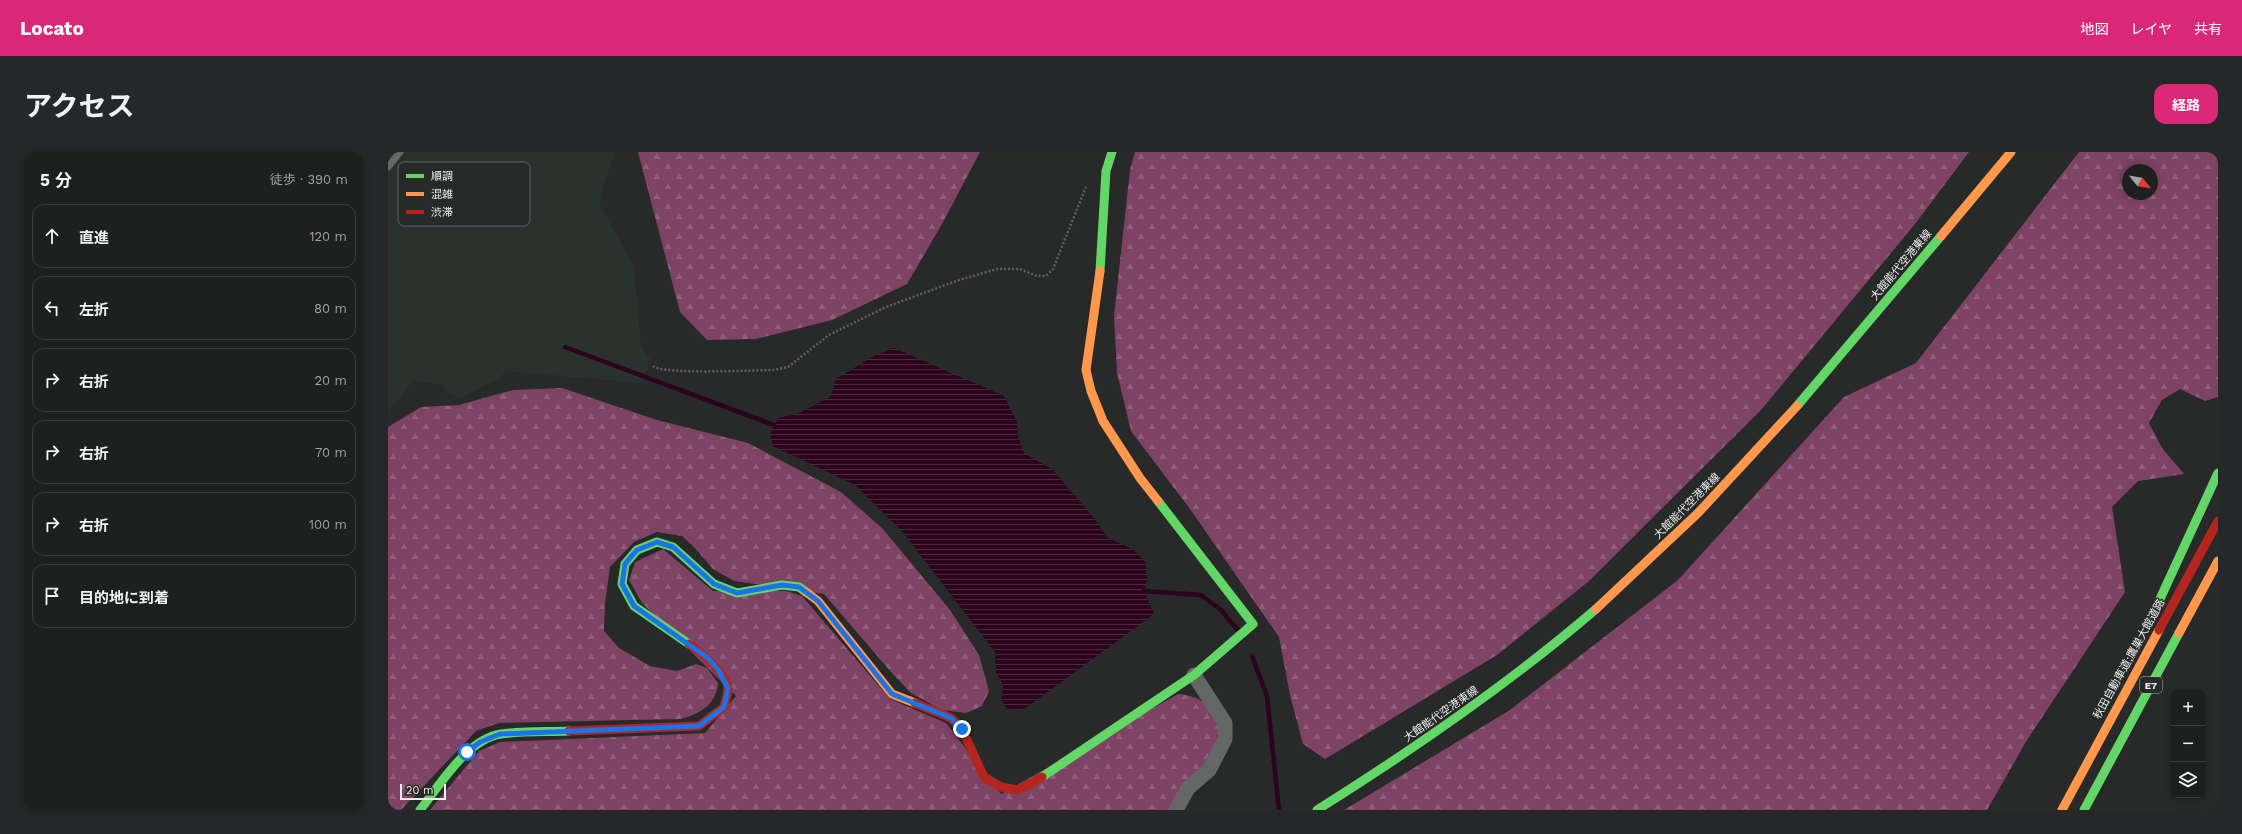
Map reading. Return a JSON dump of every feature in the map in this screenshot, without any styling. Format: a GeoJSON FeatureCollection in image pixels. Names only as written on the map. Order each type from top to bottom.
{"type":"FeatureCollection","features":[{"type":"Feature","properties":{"kind":"main road"},"geometry":{"type":"LineString","coordinates":[[420,810],[467,752],[480,742],[500,734],[699,726],[724,707],[728,688],[719,671],[708,658],[634,606],[622,584],[625,564],[637,550],[657,542],[673,547],[714,584],[737,593],[782,585],[799,587],[818,601],[892,694],[951,718],[962,729],[984,777],[1001,787],[1018,790],[1034,783],[1194,675],[1253,624],[1140,478],[1103,421],[1091,391],[1086,370],[1102,260],[1106,171],[1112,152]]}},
{"type":"Feature","properties":{"kind":"main road","name":"大館能代空港東線"},"geometry":{"type":"LineString","coordinates":[[1318,810],[1392,763],[1481,701],[1566,634],[1648,562],[1723,489],[1776,430],[2011,152]]}},
{"type":"Feature","properties":{"kind":"main road"},"geometry":{"type":"LineString","coordinates":[[2157,606],[2218,473]]}},
{"type":"Feature","properties":{"kind":"main road","name":"秋田自動車道;鷹巣大館道路"},"geometry":{"type":"LineString","coordinates":[[2062,810],[2088,758],[2218,521]]}},
{"type":"Feature","properties":{"kind":"main road","name":"E7"},"geometry":{"type":"LineString","coordinates":[[2084,810],[2218,561]]}},
{"type":"Feature","properties":{"kind":"main road"},"geometry":{"type":"LineString","coordinates":[[2084,810],[2218,579]]}},
{"type":"Feature","properties":{"kind":"main road"},"geometry":{"type":"LineString","coordinates":[[2088,758],[2138,648]]}},
{"type":"Feature","properties":{"kind":"street"},"geometry":{"type":"LineString","coordinates":[[1176,810],[1188,788],[1209,770],[1225,739],[1225,723],[1194,675]]}},
{"type":"Feature","properties":{"kind":"lane"},"geometry":{"type":"LineString","coordinates":[[388,167],[400,152]]}},
{"type":"Feature","properties":{"kind":"path"},"geometry":{"type":"LineString","coordinates":[[653,366],[656,369],[674,371],[774,370],[788,367],[829,335],[886,307],[959,280],[997,269],[1020,269],[1036,276],[1046,276],[1053,269],[1088,183]]}},
{"type":"Feature","properties":{"kind":"shaded area"},"geometry":{"type":"Polygon","coordinates":[[[388,152],[615,152],[602,189],[600,205],[634,266],[641,346],[651,360],[641,383],[506,371],[498,380],[459,398],[447,393],[443,385],[414,380],[388,412],[388,152]]]}},
{"type":"Feature","properties":{"kind":"shaded area"},"geometry":{"type":"Polygon","coordinates":[[[894,348],[1004,396],[1017,422],[1018,437],[1024,453],[1053,470],[1092,516],[1108,538],[1134,550],[1145,562],[1147,579],[1144,591],[1154,614],[1023,710],[1007,709],[1001,700],[1003,685],[996,672],[995,652],[901,530],[855,485],[773,446],[770,434],[778,418],[797,414],[830,397],[836,379],[874,356],[894,348]]]}},
{"type":"Feature","properties":{"kind":"green space"},"geometry":{"type":"Polygon","coordinates":[[[638,152],[980,152],[942,224],[907,284],[832,320],[756,339],[707,340],[680,312],[638,152]]]}},
{"type":"Feature","properties":{"kind":"green space"},"geometry":{"type":"Polygon","coordinates":[[[1135,152],[1969,152],[1915,224],[1761,410],[1589,581],[1497,655],[1325,759],[1303,744],[1290,695],[1279,637],[1190,509],[1131,431],[1117,373],[1114,316],[1130,170],[1135,152]]]}},
{"type":"Feature","properties":{"kind":"green space"},"geometry":{"type":"Polygon","coordinates":[[[2079,152],[2218,152],[2218,397],[2205,401],[2180,389],[2162,400],[2149,423],[2162,448],[2184,474],[2138,481],[2112,507],[2125,592],[2027,740],[1987,810],[1344,810],[1510,710],[1678,580],[1844,397],[1916,363],[2079,152]]]}},
{"type":"Feature","properties":{"kind":"green space"},"geometry":{"type":"Polygon","coordinates":[[[562,388],[657,420],[748,443],[841,492],[883,529],[950,610],[979,655],[989,691],[982,706],[966,713],[942,710],[911,693],[824,594],[734,581],[713,569],[694,547],[682,536],[657,532],[634,542],[610,567],[605,603],[604,631],[619,648],[650,666],[677,671],[696,664],[707,668],[718,683],[717,691],[710,703],[700,711],[680,719],[499,723],[476,731],[401,810],[388,810],[388,427],[421,407],[459,405],[513,390],[562,388]]]}},
{"type":"Feature","properties":{"kind":"green space"},"geometry":{"type":"Polygon","coordinates":[[[663,549],[713,591],[786,591],[802,596],[890,699],[946,723],[1001,794],[1178,694],[1197,698],[1208,708],[1218,726],[1214,747],[1192,782],[1170,810],[430,810],[479,751],[500,742],[705,733],[736,696],[642,603],[629,580],[635,562],[663,549]]]}},
{"type":"Feature","properties":{"kind":"waterway"},"geometry":{"type":"LineString","coordinates":[[565,347],[774,425]]}},
{"type":"Feature","properties":{"kind":"waterway"},"geometry":{"type":"LineString","coordinates":[[1144,591],[1201,595],[1221,610],[1237,629]]}},
{"type":"Feature","properties":{"kind":"waterway"},"geometry":{"type":"LineString","coordinates":[[1252,656],[1267,696],[1279,810]]}},
{"type":"Feature","properties":{"kind":"traffic: fast"},"geometry":{"type":"LineString","coordinates":[[1100,271],[1106,171],[1112,152]]}},
{"type":"Feature","properties":{"kind":"traffic: fast"},"geometry":{"type":"LineString","coordinates":[[1797,406],[1941,236]]}},
{"type":"Feature","properties":{"kind":"traffic: fast"},"geometry":{"type":"LineString","coordinates":[[2160,599],[2218,473]]}},
{"type":"Feature","properties":{"kind":"traffic: fast"},"geometry":{"type":"LineString","coordinates":[[1042,777],[1194,675],[1253,624],[1158,501]]}},
{"type":"Feature","properties":{"kind":"traffic: fast"},"geometry":{"type":"LineString","coordinates":[[689,644],[634,606],[622,584],[625,564],[637,550],[657,542],[673,547],[714,584],[737,593],[782,585],[799,587],[806,592]]}},
{"type":"Feature","properties":{"kind":"traffic: fast"},"geometry":{"type":"LineString","coordinates":[[1317,810],[1460,715],[1563,637],[1596,609]]}},
{"type":"Feature","properties":{"kind":"traffic: fast"},"geometry":{"type":"LineString","coordinates":[[2084,810],[2179,633]]}},
{"type":"Feature","properties":{"kind":"traffic: fast"},"geometry":{"type":"LineString","coordinates":[[420,810],[455,764],[477,744],[501,734],[569,731]]}},
{"type":"Feature","properties":{"kind":"traffic: slow"},"geometry":{"type":"LineString","coordinates":[[1941,236],[2011,152]]}},
{"type":"Feature","properties":{"kind":"traffic: slow"},"geometry":{"type":"LineString","coordinates":[[1100,271],[1086,370],[1091,391],[1103,421],[1140,478],[1158,501]]}},
{"type":"Feature","properties":{"kind":"traffic: slow"},"geometry":{"type":"LineString","coordinates":[[1596,609],[1698,513],[1797,406]]}},
{"type":"Feature","properties":{"kind":"traffic: slow"},"geometry":{"type":"LineString","coordinates":[[2179,633],[2218,561]]}},
{"type":"Feature","properties":{"kind":"traffic: slow"},"geometry":{"type":"LineString","coordinates":[[806,592],[818,601],[892,694],[915,703]]}},
{"type":"Feature","properties":{"kind":"traffic: slow"},"geometry":{"type":"LineString","coordinates":[[2062,810],[2159,630]]}},
{"type":"Feature","properties":{"kind":"traffic: jam"},"geometry":{"type":"LineString","coordinates":[[2159,630],[2218,521]]}},
{"type":"Feature","properties":{"kind":"traffic: jam"},"geometry":{"type":"LineString","coordinates":[[569,731],[699,726],[724,707],[728,688],[718,669],[689,644]]}},
{"type":"Feature","properties":{"kind":"traffic: jam"},"geometry":{"type":"LineString","coordinates":[[915,703],[951,718],[962,729],[984,777],[1001,787],[1018,790],[1042,777]]}},
{"type":"Feature","properties":{"kind":"route"},"geometry":{"type":"LineString","coordinates":[[467,752],[480,742],[500,734],[699,726],[724,707],[728,688],[719,671],[708,658],[634,606],[622,584],[625,564],[637,550],[657,542],[673,547],[714,584],[737,593],[761,590],[782,585],[799,587],[818,601],[892,694],[913,704],[951,718],[962,729]]}}]}
